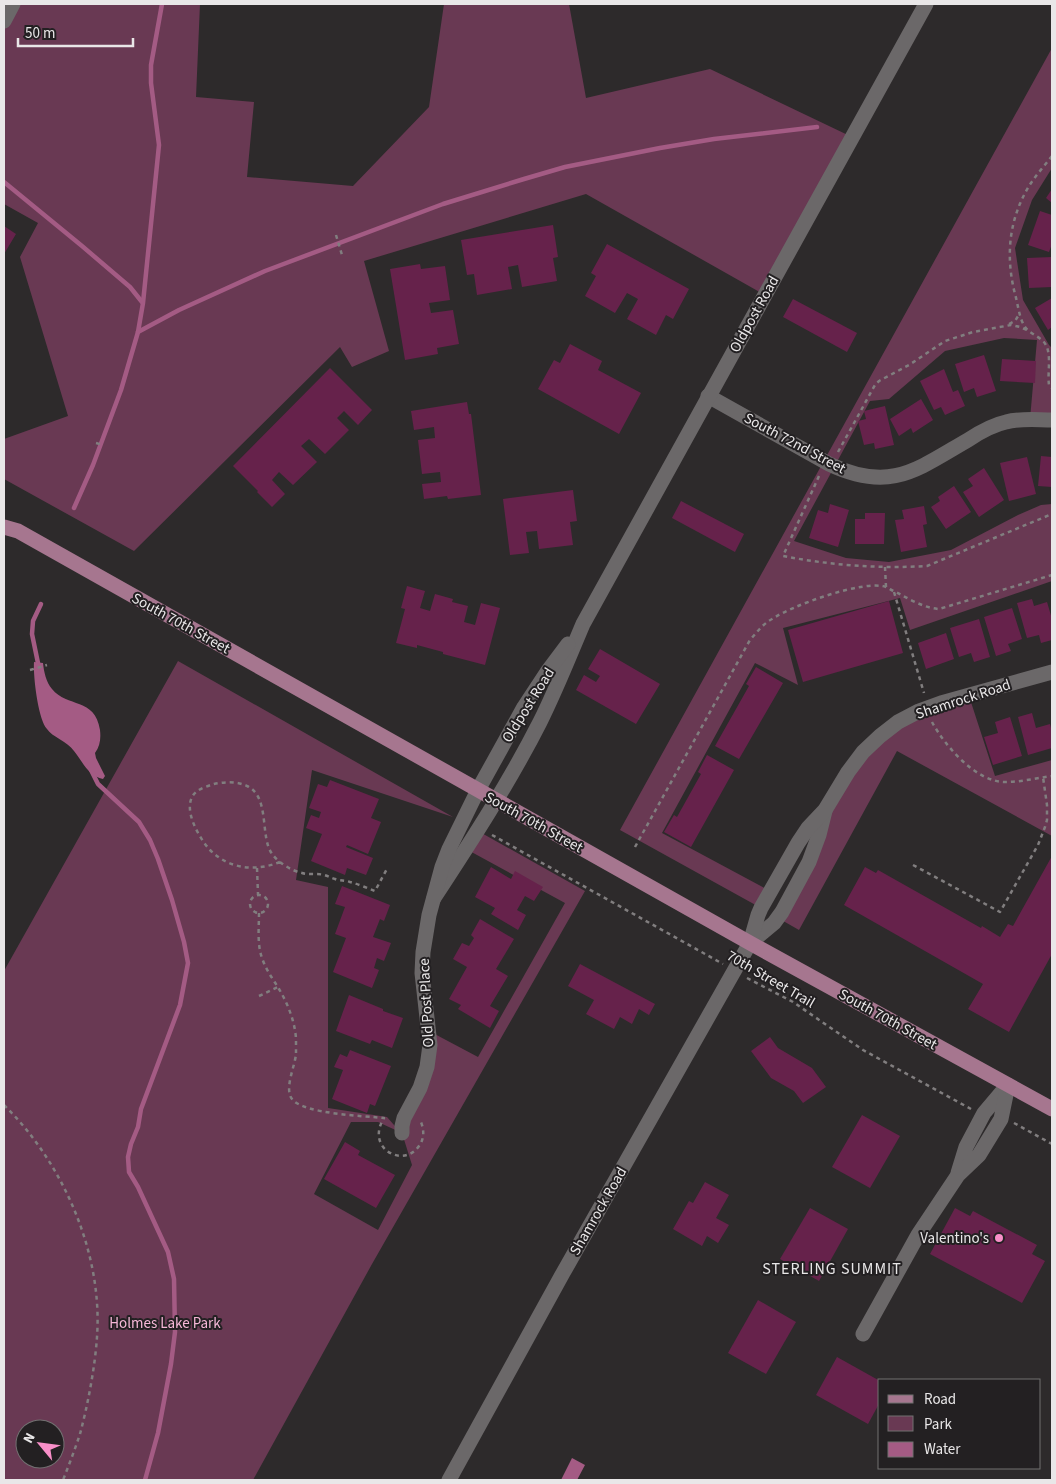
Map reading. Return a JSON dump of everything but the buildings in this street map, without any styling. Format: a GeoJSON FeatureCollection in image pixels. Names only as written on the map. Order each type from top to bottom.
{"type":"FeatureCollection","features":[{"type":"Feature","properties":{"kind":"main road","name":"South 70th Street"},"geometry":{"type":"LineString","coordinates":[[4,518],[11,529],[750,944],[1052,1109]]}},
{"type":"Feature","properties":{"kind":"street"},"geometry":{"type":"LineString","coordinates":[[4,21],[13,4]]}},
{"type":"Feature","properties":{"kind":"street","name":"Oldpost Road"},"geometry":{"type":"LineString","coordinates":[[496,800],[540,722],[583,624],[926,4]]}},
{"type":"Feature","properties":{"kind":"street","name":"South 72nd Street"},"geometry":{"type":"LineString","coordinates":[[708,396],[843,471],[875,478],[894,477],[913,471],[988,428],[1005,422],[1023,419],[1052,420]]}},
{"type":"Feature","properties":{"kind":"street","name":"Oldpost Road"},"geometry":{"type":"LineString","coordinates":[[478,790],[524,708],[547,672],[583,624]]}},
{"type":"Feature","properties":{"kind":"street","name":"Shamrock Road"},"geometry":{"type":"LineString","coordinates":[[750,944],[774,924],[782,912],[809,862],[826,810],[848,772],[863,752],[880,736],[898,722],[928,708],[1052,672]]}},
{"type":"Feature","properties":{"kind":"street","name":"Old Post Place"},"geometry":{"type":"LineString","coordinates":[[402,1134],[402,1126],[428,1067],[430,1045],[422,973],[426,933],[442,867],[449,848],[478,790]]}},
{"type":"Feature","properties":{"kind":"street","name":"Old Post Place"},"geometry":{"type":"LineString","coordinates":[[434,898],[496,800]]}},
{"type":"Feature","properties":{"kind":"street","name":"Shamrock Road"},"geometry":{"type":"LineString","coordinates":[[449,1480],[563,1273],[750,944],[758,914],[783,867],[808,828],[826,810]]}},
{"type":"Feature","properties":{"kind":"street"},"geometry":{"type":"LineString","coordinates":[[958,1174],[966,1147],[984,1113],[1008,1085]]}},
{"type":"Feature","properties":{"kind":"street"},"geometry":{"type":"LineString","coordinates":[[863,1334],[910,1248],[958,1174],[979,1155],[1001,1119],[1008,1085]]}},
{"type":"Feature","properties":{"kind":"path"},"geometry":{"type":"LineString","coordinates":[[1029,331],[1025,327],[1010,276],[1009,247],[1014,220],[1021,201],[1031,183],[1052,156]]}},
{"type":"Feature","properties":{"kind":"path"},"geometry":{"type":"LineString","coordinates":[[336,235],[342,255]]}},
{"type":"Feature","properties":{"kind":"path"},"geometry":{"type":"LineString","coordinates":[[1020,312],[1015,321],[1007,325],[973,332],[945,341],[875,385],[834,459],[821,472],[783,556],[817,563],[908,568],[927,566],[1052,514]]}},
{"type":"Feature","properties":{"kind":"path"},"geometry":{"type":"LineString","coordinates":[[1007,325],[1029,331],[1042,339],[1047,345],[1049,385],[1052,388]]}},
{"type":"Feature","properties":{"kind":"path"},"geometry":{"type":"LineString","coordinates":[[96,443],[102,445]]}},
{"type":"Feature","properties":{"kind":"path"},"geometry":{"type":"LineString","coordinates":[[885,567],[886,587]]}},
{"type":"Feature","properties":{"kind":"path"},"geometry":{"type":"LineString","coordinates":[[635,847],[750,640],[763,625],[774,617],[815,599],[876,585],[886,587],[927,607],[939,609],[1052,575]]}},
{"type":"Feature","properties":{"kind":"path"},"geometry":{"type":"LineString","coordinates":[[894,592],[931,720],[952,751],[970,766],[994,781],[1005,782],[1052,776]]}},
{"type":"Feature","properties":{"kind":"path"},"geometry":{"type":"LineString","coordinates":[[30,670],[47,665]]}},
{"type":"Feature","properties":{"kind":"path"},"geometry":{"type":"LineString","coordinates":[[913,865],[1000,912],[1038,845],[1045,827],[1047,805],[1043,777]]}},
{"type":"Feature","properties":{"kind":"path"},"geometry":{"type":"LineString","coordinates":[[280,862],[269,867],[242,867],[217,856],[206,846],[190,817],[192,798],[196,792],[207,786],[222,782],[245,785],[252,788],[259,799],[264,815],[267,846],[280,862],[300,873],[326,875],[375,892],[388,867]]}},
{"type":"Feature","properties":{"kind":"path","name":"70th Street Trail"},"geometry":{"type":"LineString","coordinates":[[480,828],[793,1002],[863,1050],[969,1108],[984,1113]]}},
{"type":"Feature","properties":{"kind":"path"},"geometry":{"type":"LineString","coordinates":[[257,868],[258,894]]}},
{"type":"Feature","properties":{"kind":"path"},"geometry":{"type":"LineString","coordinates":[[262,894],[268,903],[265,911],[260,913],[253,911],[250,906],[253,897],[262,894]]}},
{"type":"Feature","properties":{"kind":"path"},"geometry":{"type":"LineString","coordinates":[[260,913],[259,946],[266,967],[284,997],[293,1021],[296,1056],[289,1084],[292,1100],[300,1106],[318,1111],[384,1118],[378,1132],[380,1142],[391,1154],[400,1156],[408,1155],[416,1150],[422,1141],[424,1132],[418,1114]]}},
{"type":"Feature","properties":{"kind":"path"},"geometry":{"type":"LineString","coordinates":[[259,996],[278,987]]}},
{"type":"Feature","properties":{"kind":"path"},"geometry":{"type":"LineString","coordinates":[[4,1105],[31,1135],[51,1163],[69,1196],[83,1232],[93,1272],[97,1302],[97,1336],[92,1375],[80,1433],[63,1480]]}},
{"type":"Feature","properties":{"kind":"path"},"geometry":{"type":"LineString","coordinates":[[1001,1119],[1016,1124],[1052,1144]]}},
{"type":"Feature","properties":{"kind":"green space"},"geometry":{"type":"Polygon","coordinates":[[[13,4],[200,4],[196,97],[254,102],[247,177],[353,186],[429,107],[444,4],[569,4],[586,98],[710,69],[852,137],[765,295],[586,194],[364,261],[389,351],[352,367],[340,347],[134,551],[4,479],[4,439],[68,416],[20,257],[38,223],[4,204],[4,21],[13,4]]]}},
{"type":"Feature","properties":{"kind":"green space"},"geometry":{"type":"Polygon","coordinates":[[[1052,48],[1052,168],[1032,200],[1015,248],[1023,300],[1052,348],[1052,420],[1030,419],[1037,340],[1004,338],[945,351],[889,399],[870,401],[794,541],[846,558],[889,562],[951,550],[1018,515],[1041,505],[1052,504],[1052,581],[910,630],[900,598],[783,628],[798,685],[755,663],[662,833],[770,891],[761,908],[620,830],[1052,48]]]}},
{"type":"Feature","properties":{"kind":"green space","name":"Holmes Lake Park"},"geometry":{"type":"Polygon","coordinates":[[[178,661],[453,817],[312,770],[296,880],[328,887],[328,1108],[387,1117],[400,1132],[378,1122],[351,1122],[314,1194],[378,1230],[412,1165],[401,1133],[412,1105],[429,1031],[478,1057],[565,903],[466,849],[478,831],[585,891],[372,1264],[253,1480],[4,1480],[4,971],[178,661]]]}},
{"type":"Feature","properties":{"kind":"green space"},"geometry":{"type":"Polygon","coordinates":[[[969,696],[995,776],[1052,760],[1052,836],[897,751],[799,930],[778,918],[825,810],[880,736],[969,696]]]}},
{"type":"Feature","properties":{"kind":"water"},"geometry":{"type":"Polygon","coordinates":[[[34,662],[43,663],[48,683],[58,695],[87,708],[97,720],[100,739],[95,753],[105,776],[103,779],[93,775],[68,744],[49,732],[44,724],[37,697],[34,662]]]}},
{"type":"Feature","properties":{"kind":"water"},"geometry":{"type":"Polygon","coordinates":[[[572,1458],[585,1465],[577,1480],[561,1480],[572,1458]]]}},
{"type":"Feature","properties":{"kind":"waterway"},"geometry":{"type":"LineString","coordinates":[[74,508],[93,465],[121,390],[138,332],[143,303],[159,145],[151,83],[151,65],[162,4]]}},
{"type":"Feature","properties":{"kind":"waterway"},"geometry":{"type":"LineString","coordinates":[[138,332],[179,310],[265,271],[443,204],[524,179],[565,167],[660,148],[714,139],[817,127]]}},
{"type":"Feature","properties":{"kind":"waterway"},"geometry":{"type":"LineString","coordinates":[[4,182],[130,287],[142,302]]}},
{"type":"Feature","properties":{"kind":"waterway"},"geometry":{"type":"LineString","coordinates":[[39,668],[32,634],[33,621],[41,604]]}},
{"type":"Feature","properties":{"kind":"waterway"},"geometry":{"type":"LineString","coordinates":[[91,770],[98,784],[139,822],[150,840],[172,900],[188,963],[180,1005],[141,1109],[138,1127],[128,1157],[129,1172],[138,1187],[168,1252],[174,1279],[175,1332],[171,1364],[158,1433],[145,1480]]}},
{"type":"Feature","properties":{"kind":"place","name":"Valentino's"},"geometry":{"type":"Point","coordinates":[999,1238]}},
{"type":"Feature","properties":{"kind":"district","name":"STERLING SUMMIT"},"geometry":{"type":"Point","coordinates":[832,1268]}}]}
